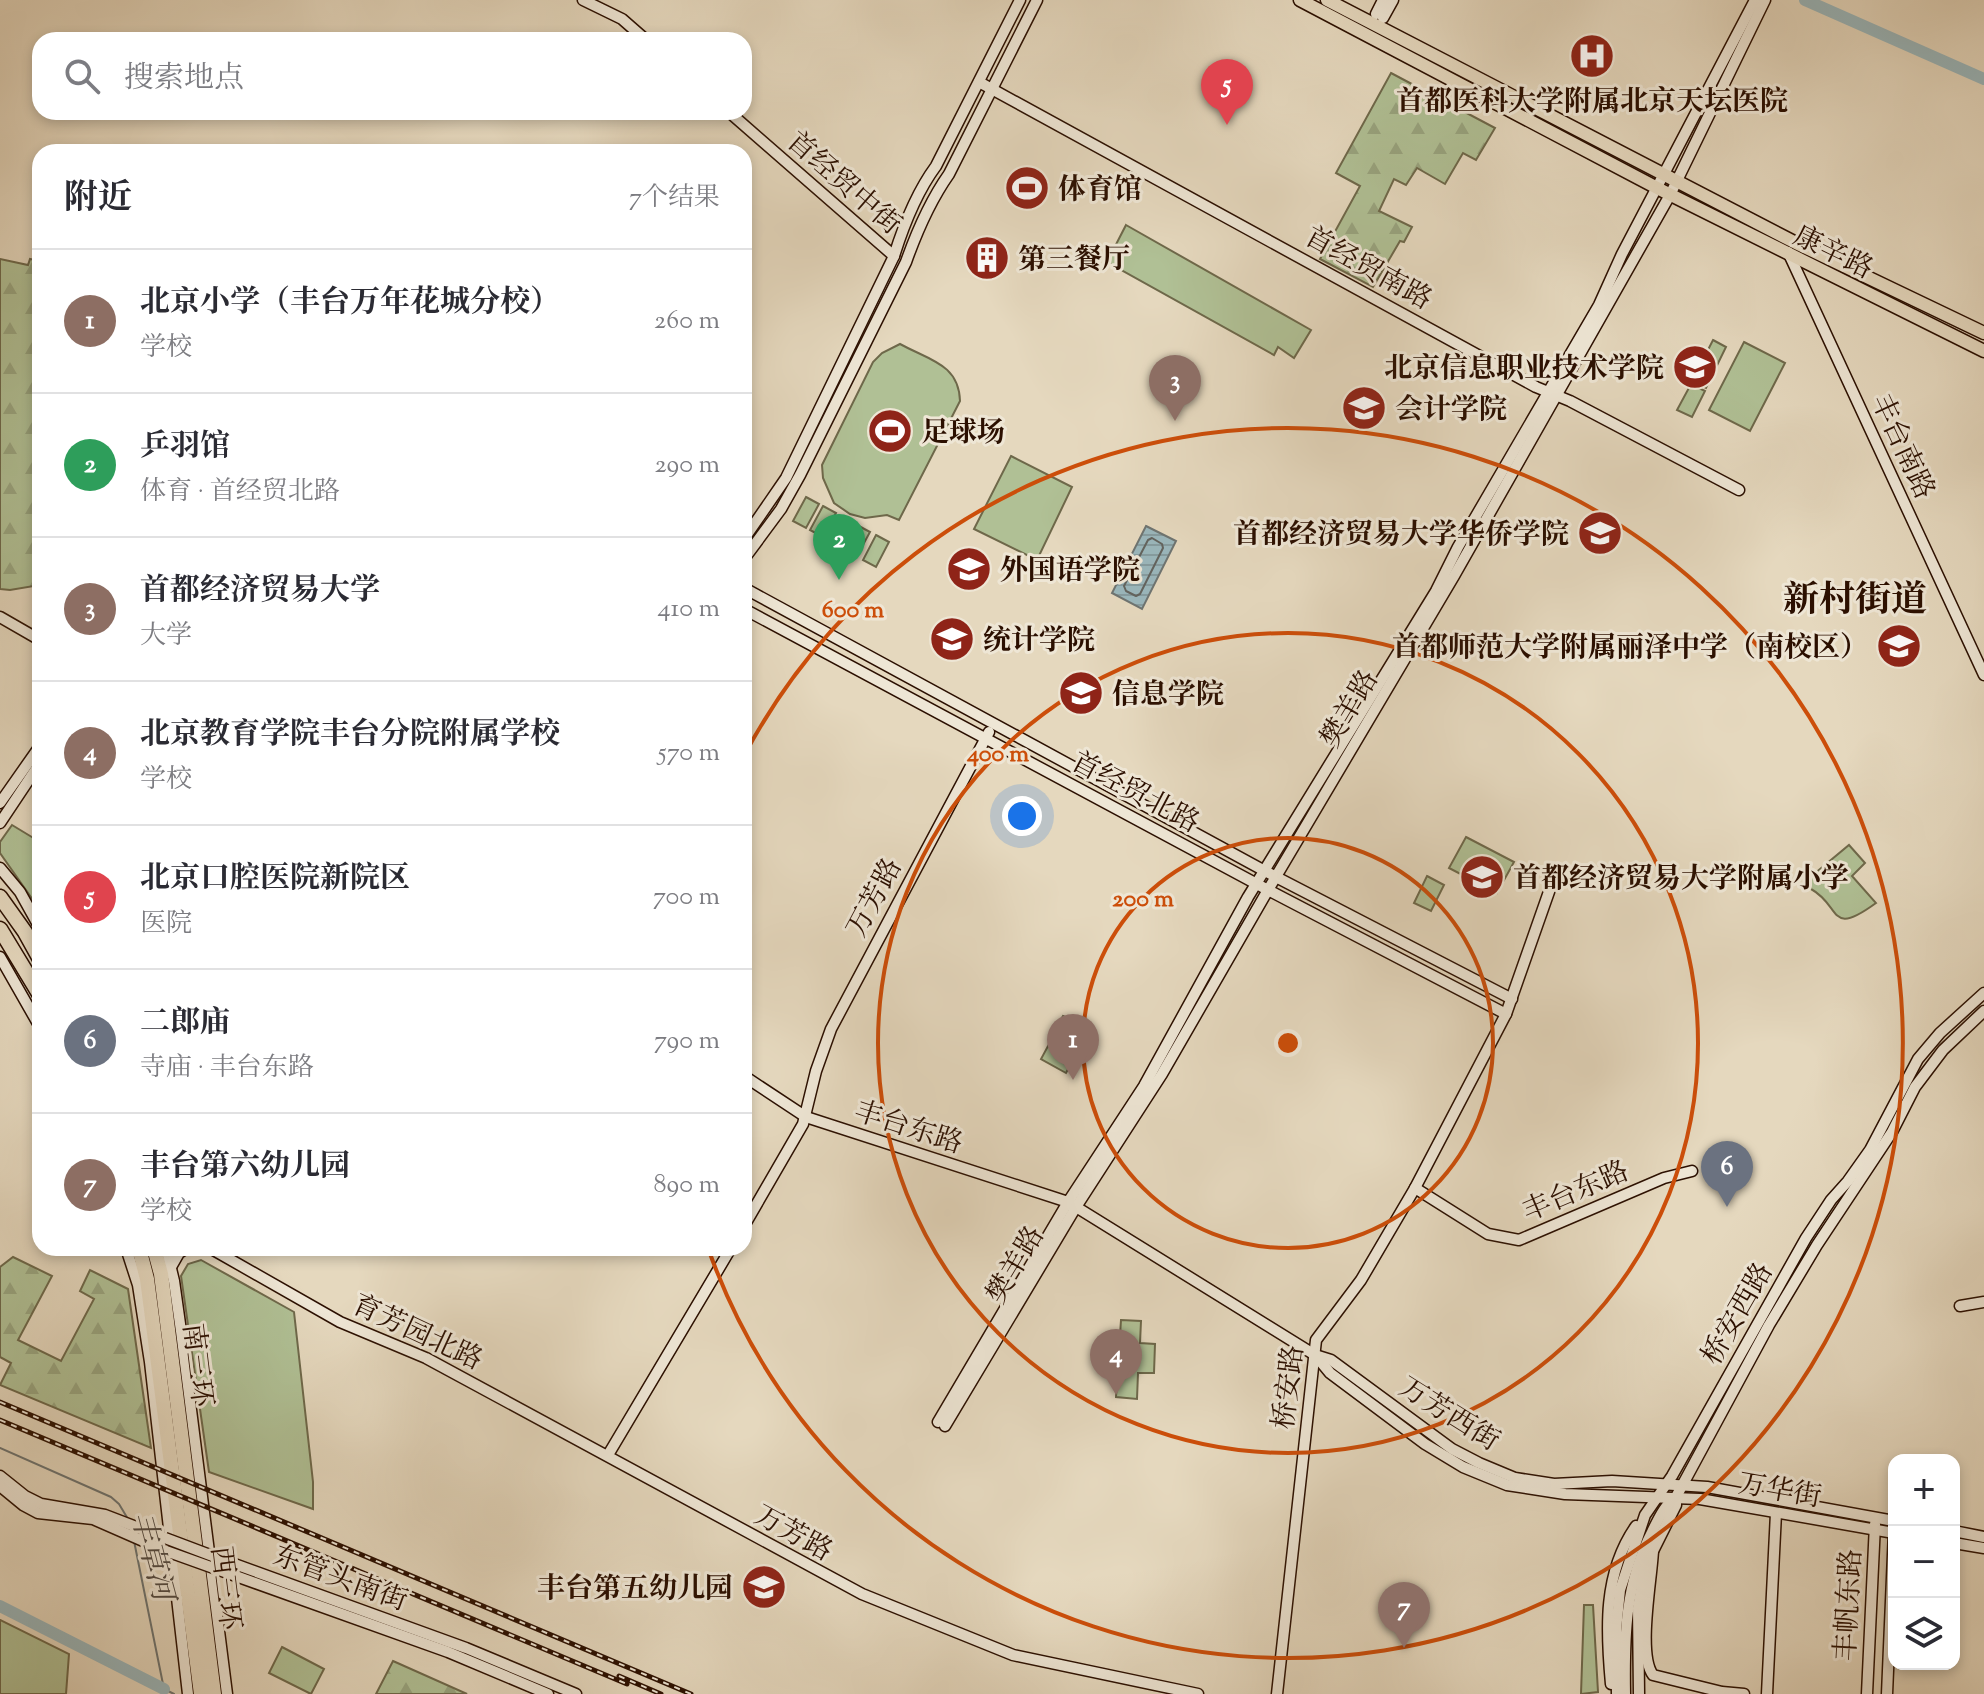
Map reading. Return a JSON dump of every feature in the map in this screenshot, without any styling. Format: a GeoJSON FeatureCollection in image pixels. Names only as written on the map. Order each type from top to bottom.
{"type":"FeatureCollection","features":[{"type":"Feature","properties":{"kind":"highway"},"geometry":{"type":"LineString","coordinates":[[0,897],[32,945]]}},
{"type":"Feature","properties":{"kind":"highway"},"geometry":{"type":"LineString","coordinates":[[0,929],[32,982]]}},
{"type":"Feature","properties":{"kind":"highway","name":"南三环"},"geometry":{"type":"LineString","coordinates":[[141,1256],[182,1486]]}},
{"type":"Feature","properties":{"kind":"highway","name":"南三环"},"geometry":{"type":"LineString","coordinates":[[156,1256],[161,1274],[182,1486]]}},
{"type":"Feature","properties":{"kind":"highway","name":"西三环"},"geometry":{"type":"LineString","coordinates":[[182,1486],[192,1693]]}},
{"type":"Feature","properties":{"kind":"highway","name":"西三环"},"geometry":{"type":"LineString","coordinates":[[182,1486],[214,1694]]}},
{"type":"Feature","properties":{"kind":"main road","name":"康辛路"},"geometry":{"type":"LineString","coordinates":[[1300,0],[1663,191],[1984,351]]}},
{"type":"Feature","properties":{"kind":"main road","name":"康辛路"},"geometry":{"type":"LineString","coordinates":[[1327,0],[1782,236],[1984,333]]}},
{"type":"Feature","properties":{"kind":"street"},"geometry":{"type":"LineString","coordinates":[[583,0],[622,19],[637,32]]}},
{"type":"Feature","properties":{"kind":"street"},"geometry":{"type":"LineString","coordinates":[[752,529],[786,478],[894,256],[904,225],[924,183],[936,166],[1020,0]]}},
{"type":"Feature","properties":{"kind":"street"},"geometry":{"type":"LineString","coordinates":[[752,549],[800,475],[900,275],[930,204],[949,174],[1037,0]]}},
{"type":"Feature","properties":{"kind":"street"},"geometry":{"type":"LineString","coordinates":[[1383,0],[1379,16],[1392,0]]}},
{"type":"Feature","properties":{"kind":"street","name":"樊羊路"},"geometry":{"type":"LineString","coordinates":[[1670,179],[1755,0]]}},
{"type":"Feature","properties":{"kind":"street","name":"樊羊路"},"geometry":{"type":"LineString","coordinates":[[1072,1205],[1162,1074],[1276,877],[1553,394],[1622,254],[1670,179],[1765,0]]}},
{"type":"Feature","properties":{"kind":"street","name":"首经贸南路"},"geometry":{"type":"LineString","coordinates":[[979,82],[1553,394],[1739,490]]}},
{"type":"Feature","properties":{"kind":"street","name":"首经贸中街"},"geometry":{"type":"LineString","coordinates":[[738,120],[894,256]]}},
{"type":"Feature","properties":{"kind":"street","name":"丰台南路"},"geometry":{"type":"LineString","coordinates":[[1782,236],[1984,675]]}},
{"type":"Feature","properties":{"kind":"street","name":"樊羊路"},"geometry":{"type":"LineString","coordinates":[[941,1424],[1144,1086],[1265,870],[1553,394]]}},
{"type":"Feature","properties":{"kind":"street"},"geometry":{"type":"LineString","coordinates":[[754,526],[758,531],[765,532]]}},
{"type":"Feature","properties":{"kind":"street","name":"首经贸北路"},"geometry":{"type":"LineString","coordinates":[[752,592],[1276,877],[1512,999]]}},
{"type":"Feature","properties":{"kind":"street","name":"首经贸北路"},"geometry":{"type":"LineString","coordinates":[[752,613],[1506,1014]]}},
{"type":"Feature","properties":{"kind":"street"},"geometry":{"type":"LineString","coordinates":[[0,615],[32,629]]}},
{"type":"Feature","properties":{"kind":"street"},"geometry":{"type":"LineString","coordinates":[[0,615],[32,635]]}},
{"type":"Feature","properties":{"kind":"street","name":"万芳路"},"geometry":{"type":"LineString","coordinates":[[752,1212],[806,1117],[816,1071],[831,1029],[993,724]]}},
{"type":"Feature","properties":{"kind":"street"},"geometry":{"type":"LineString","coordinates":[[0,803],[32,757]]}},
{"type":"Feature","properties":{"kind":"street"},"geometry":{"type":"LineString","coordinates":[[0,823],[32,775]]}},
{"type":"Feature","properties":{"kind":"street"},"geometry":{"type":"LineString","coordinates":[[0,868],[20,892],[32,914]]}},
{"type":"Feature","properties":{"kind":"street","name":"桥安路"},"geometry":{"type":"LineString","coordinates":[[1277,1694],[1318,1334],[1361,1280],[1415,1188],[1506,1014],[1551,886]]}},
{"type":"Feature","properties":{"kind":"street"},"geometry":{"type":"LineString","coordinates":[[0,957],[32,1013]]}},
{"type":"Feature","properties":{"kind":"street","name":"桥安西路"},"geometry":{"type":"LineString","coordinates":[[1620,1668],[1616,1630],[1620,1590],[1645,1515],[1666,1485],[1806,1238],[1870,1150],[1918,1059],[1940,1033],[1984,993]]}},
{"type":"Feature","properties":{"kind":"street","name":"桥安西路"},"geometry":{"type":"LineString","coordinates":[[1614,1694],[1634,1571],[1666,1504],[1676,1497],[1769,1325],[1817,1245],[1892,1132],[1915,1087],[1943,1050],[1984,1011]]}},
{"type":"Feature","properties":{"kind":"street","name":"丰台东路"},"geometry":{"type":"LineString","coordinates":[[752,1081],[806,1117],[1072,1205]]}},
{"type":"Feature","properties":{"kind":"street","name":"丰台东路"},"geometry":{"type":"LineString","coordinates":[[1415,1188],[1478,1228],[1508,1240],[1530,1237],[1664,1178],[1692,1171]]}},
{"type":"Feature","properties":{"kind":"street","name":"万芳西街"},"geometry":{"type":"LineString","coordinates":[[1072,1205],[1315,1355],[1331,1360],[1452,1449],[1479,1463],[1515,1478],[1554,1484],[1612,1481],[1666,1485]]}},
{"type":"Feature","properties":{"kind":"street"},"geometry":{"type":"LineString","coordinates":[[129,1256],[138,1285],[192,1693]]}},
{"type":"Feature","properties":{"kind":"street"},"geometry":{"type":"LineString","coordinates":[[168,1256],[227,1694]]}},
{"type":"Feature","properties":{"kind":"street"},"geometry":{"type":"LineString","coordinates":[[171,1267],[177,1256]]}},
{"type":"Feature","properties":{"kind":"street","name":"育芳园北路"},"geometry":{"type":"LineString","coordinates":[[224,1256],[340,1322],[411,1350],[608,1455]]}},
{"type":"Feature","properties":{"kind":"street"},"geometry":{"type":"LineString","coordinates":[[608,1455],[726,1256]]}},
{"type":"Feature","properties":{"kind":"street"},"geometry":{"type":"LineString","coordinates":[[1960,1306],[1984,1302]]}},
{"type":"Feature","properties":{"kind":"street","name":"万芳西街"},"geometry":{"type":"LineString","coordinates":[[1315,1355],[1330,1373],[1425,1444],[1486,1477],[1541,1492],[1657,1497]]}},
{"type":"Feature","properties":{"kind":"street","name":"万芳路"},"geometry":{"type":"LineString","coordinates":[[608,1455],[841,1585],[944,1628],[1025,1659],[1198,1694]]}},
{"type":"Feature","properties":{"kind":"street","name":"东管头南街"},"geometry":{"type":"LineString","coordinates":[[0,1476],[25,1496],[41,1504],[89,1511],[166,1551],[448,1652],[548,1694]]}},
{"type":"Feature","properties":{"kind":"street","name":"万华街"},"geometry":{"type":"LineString","coordinates":[[1666,1485],[1707,1487],[1888,1520]]}},
{"type":"Feature","properties":{"kind":"street","name":"东管头南街"},"geometry":{"type":"LineString","coordinates":[[0,1486],[38,1513],[136,1527],[466,1648],[576,1694]]}},
{"type":"Feature","properties":{"kind":"street","name":"万华街"},"geometry":{"type":"LineString","coordinates":[[1657,1497],[1676,1497],[1888,1532]]}},
{"type":"Feature","properties":{"kind":"street"},"geometry":{"type":"LineString","coordinates":[[1639,1694],[1638,1608],[1645,1567],[1676,1505],[1676,1497]]}},
{"type":"Feature","properties":{"kind":"street"},"geometry":{"type":"LineString","coordinates":[[1767,1694],[1776,1513]]}},
{"type":"Feature","properties":{"kind":"street"},"geometry":{"type":"LineString","coordinates":[[1614,1694],[1607,1618],[1612,1584],[1625,1543],[1645,1515]]}},
{"type":"Feature","properties":{"kind":"street","name":"丰帆东路"},"geometry":{"type":"LineString","coordinates":[[1867,1694],[1876,1518]]}},
{"type":"Feature","properties":{"kind":"street"},"geometry":{"type":"LineString","coordinates":[[1960,1532],[1984,1537]]}},
{"type":"Feature","properties":{"kind":"street"},"geometry":{"type":"LineString","coordinates":[[1960,1544],[1984,1548]]}},
{"type":"Feature","properties":{"kind":"street"},"geometry":{"type":"LineString","coordinates":[[1653,1550],[1647,1613],[1647,1667],[1653,1675],[1722,1692],[1744,1694]]}},
{"type":"Feature","properties":{"kind":"street","name":"丰帆东路"},"geometry":{"type":"LineString","coordinates":[[1887,1694],[1891,1598]]}},
{"type":"Feature","properties":{"kind":"street"},"geometry":{"type":"LineString","coordinates":[[1620,1668],[1625,1694]]}},
{"type":"Feature","properties":{"kind":"green space"},"geometry":{"type":"Polygon","coordinates":[[[1391,73],[1495,128],[1476,160],[1463,153],[1445,184],[1417,168],[1406,185],[1394,179],[1379,211],[1412,227],[1404,242],[1400,241],[1373,287],[1320,259],[1360,186],[1336,173],[1391,73]]]}},
{"type":"Feature","properties":{"kind":"green space"},"geometry":{"type":"Polygon","coordinates":[[[1126,225],[1311,330],[1294,358],[1278,347],[1274,355],[1107,262],[1126,225]]]}},
{"type":"Feature","properties":{"kind":"green space"},"geometry":{"type":"Polygon","coordinates":[[[0,259],[28,265],[30,259],[32,586],[0,589],[0,259]]]}},
{"type":"Feature","properties":{"kind":"green space"},"geometry":{"type":"Polygon","coordinates":[[[1713,340],[1726,347],[1706,388],[1692,381],[1713,340]]]}},
{"type":"Feature","properties":{"kind":"green space"},"geometry":{"type":"Polygon","coordinates":[[[1744,342],[1785,363],[1750,431],[1709,410],[1744,342]]]}},
{"type":"Feature","properties":{"kind":"green space"},"geometry":{"type":"Polygon","coordinates":[[[900,344],[948,371],[958,389],[960,401],[899,520],[887,515],[865,518],[850,514],[834,503],[823,478],[822,465],[873,362],[882,353],[900,344]]]}},
{"type":"Feature","properties":{"kind":"green space"},"geometry":{"type":"Polygon","coordinates":[[[1691,384],[1705,391],[1692,417],[1677,410],[1691,384]]]}},
{"type":"Feature","properties":{"kind":"green space"},"geometry":{"type":"Polygon","coordinates":[[[1011,456],[1072,487],[1037,560],[974,529],[1011,456]]]}},
{"type":"Feature","properties":{"kind":"green space"},"geometry":{"type":"Polygon","coordinates":[[[806,497],[819,504],[806,528],[793,521],[806,497]]]}},
{"type":"Feature","properties":{"kind":"green space"},"geometry":{"type":"Polygon","coordinates":[[[823,506],[836,513],[823,537],[810,530],[823,506]]]}},
{"type":"Feature","properties":{"kind":"green space"},"geometry":{"type":"Polygon","coordinates":[[[840,516],[853,523],[840,547],[827,540],[840,516]]]}},
{"type":"Feature","properties":{"kind":"green space"},"geometry":{"type":"Polygon","coordinates":[[[857,525],[870,532],[857,556],[844,549],[857,525]]]}},
{"type":"Feature","properties":{"kind":"green space"},"geometry":{"type":"Polygon","coordinates":[[[876,535],[889,542],[876,567],[863,560],[876,535]]]}},
{"type":"Feature","properties":{"kind":"green space"},"geometry":{"type":"Polygon","coordinates":[[[12,825],[32,837],[32,899],[0,853],[0,842],[12,825]]]}},
{"type":"Feature","properties":{"kind":"green space"},"geometry":{"type":"Polygon","coordinates":[[[1466,837],[1514,862],[1497,893],[1449,868],[1466,837]]]}},
{"type":"Feature","properties":{"kind":"green space"},"geometry":{"type":"Polygon","coordinates":[[[1849,845],[1865,863],[1852,876],[1876,903],[1850,918],[1843,918],[1837,916],[1811,889],[1808,879],[1849,845]]]}},
{"type":"Feature","properties":{"kind":"green space"},"geometry":{"type":"Polygon","coordinates":[[[1427,876],[1444,885],[1431,911],[1414,903],[1427,876]]]}},
{"type":"Feature","properties":{"kind":"green space"},"geometry":{"type":"Polygon","coordinates":[[[1063,1016],[1089,1029],[1082,1042],[1056,1029],[1063,1016]]]}},
{"type":"Feature","properties":{"kind":"green space"},"geometry":{"type":"Polygon","coordinates":[[[1056,1031],[1081,1044],[1074,1057],[1049,1044],[1056,1031]]]}},
{"type":"Feature","properties":{"kind":"green space"},"geometry":{"type":"Polygon","coordinates":[[[1048,1046],[1073,1060],[1066,1073],[1041,1059],[1048,1046]]]}},
{"type":"Feature","properties":{"kind":"green space"},"geometry":{"type":"Polygon","coordinates":[[[13,1257],[52,1276],[18,1340],[61,1361],[94,1299],[80,1291],[90,1270],[128,1289],[151,1448],[0,1385],[11,1363],[0,1357],[0,1267],[13,1257]]]}},
{"type":"Feature","properties":{"kind":"green space"},"geometry":{"type":"Polygon","coordinates":[[[201,1260],[294,1312],[313,1482],[313,1509],[209,1472],[181,1276],[188,1264],[201,1260]]]}},
{"type":"Feature","properties":{"kind":"green space"},"geometry":{"type":"Polygon","coordinates":[[[1121,1320],[1141,1321],[1140,1343],[1155,1344],[1154,1373],[1138,1373],[1137,1399],[1116,1397],[1121,1320]]]}},
{"type":"Feature","properties":{"kind":"green space"},"geometry":{"type":"Polygon","coordinates":[[[1584,1605],[1593,1605],[1598,1692],[1581,1694],[1584,1605]]]}},
{"type":"Feature","properties":{"kind":"green space"},"geometry":{"type":"Polygon","coordinates":[[[0,1620],[69,1654],[66,1694],[0,1694],[0,1620]]]}},
{"type":"Feature","properties":{"kind":"green space"},"geometry":{"type":"Polygon","coordinates":[[[282,1647],[324,1669],[311,1694],[269,1673],[282,1647]]]}},
{"type":"Feature","properties":{"kind":"green space"},"geometry":{"type":"Polygon","coordinates":[[[393,1661],[467,1694],[376,1694],[393,1661]]]}},
{"type":"Feature","properties":{"kind":"water"},"geometry":{"type":"Polygon","coordinates":[[[1146,526],[1176,541],[1142,609],[1112,593],[1146,526]]]}},
{"type":"Feature","properties":{"kind":"waterway"},"geometry":{"type":"LineString","coordinates":[[1805,0],[1984,79]]}},
{"type":"Feature","properties":{"kind":"waterway","name":"丰草河"},"geometry":{"type":"LineString","coordinates":[[0,1448],[111,1497],[128,1519]]}},
{"type":"Feature","properties":{"kind":"waterway","name":"丰草河"},"geometry":{"type":"LineString","coordinates":[[134,1541],[164,1689],[174,1694]]}},
{"type":"Feature","properties":{"kind":"waterway"},"geometry":{"type":"LineString","coordinates":[[0,1606],[164,1689]]}},
{"type":"Feature","properties":{"kind":"railway"},"geometry":{"type":"LineString","coordinates":[[0,1402],[691,1694]]}},
{"type":"Feature","properties":{"kind":"railway"},"geometry":{"type":"LineString","coordinates":[[0,1420],[627,1684]]}},
{"type":"Feature","properties":{"kind":"railway"},"geometry":{"type":"LineString","coordinates":[[619,1676],[661,1694]]}},
{"type":"Feature","properties":{"kind":"place","name":"首都医科大学附属北京天坛医院"},"geometry":{"type":"Point","coordinates":[1592,56]}},
{"type":"Feature","properties":{"kind":"place","name":"北京口腔医院新院区"},"geometry":{"type":"Point","coordinates":[1227,125]}},
{"type":"Feature","properties":{"kind":"place","name":"体育馆"},"geometry":{"type":"Point","coordinates":[1027,188]}},
{"type":"Feature","properties":{"kind":"place","name":"第三餐厅"},"geometry":{"type":"Point","coordinates":[987,258]}},
{"type":"Feature","properties":{"kind":"place","name":"北京信息职业技术学院"},"geometry":{"type":"Point","coordinates":[1695,367]}},
{"type":"Feature","properties":{"kind":"place","name":"会计学院"},"geometry":{"type":"Point","coordinates":[1364,408]}},
{"type":"Feature","properties":{"kind":"place","name":"首都经济贸易大学"},"geometry":{"type":"Point","coordinates":[1175,421]}},
{"type":"Feature","properties":{"kind":"place","name":"足球场"},"geometry":{"type":"Point","coordinates":[890,431]}},
{"type":"Feature","properties":{"kind":"place","name":"首都经济贸易大学华侨学院"},"geometry":{"type":"Point","coordinates":[1600,533]}},
{"type":"Feature","properties":{"kind":"place","name":"外国语学院"},"geometry":{"type":"Point","coordinates":[969,569]}},
{"type":"Feature","properties":{"kind":"place","name":"乒羽馆"},"geometry":{"type":"Point","coordinates":[839,580]}},
{"type":"Feature","properties":{"kind":"place","name":"统计学院"},"geometry":{"type":"Point","coordinates":[952,639]}},
{"type":"Feature","properties":{"kind":"place","name":"首都师范大学附属丽泽中学（南校区）"},"geometry":{"type":"Point","coordinates":[1899,646]}},
{"type":"Feature","properties":{"kind":"place","name":"信息学院"},"geometry":{"type":"Point","coordinates":[1081,693]}},
{"type":"Feature","properties":{"kind":"place","name":"首都经济贸易大学附属小学"},"geometry":{"type":"Point","coordinates":[1482,877]}},
{"type":"Feature","properties":{"kind":"place","name":"北京小学（丰台万年花城分校）"},"geometry":{"type":"Point","coordinates":[1073,1080]}},
{"type":"Feature","properties":{"kind":"place","name":"二郎庙"},"geometry":{"type":"Point","coordinates":[1727,1207]}},
{"type":"Feature","properties":{"kind":"place","name":"北京教育学院丰台分院附属学校"},"geometry":{"type":"Point","coordinates":[1116,1395]}},
{"type":"Feature","properties":{"kind":"place","name":"丰台第五幼儿园"},"geometry":{"type":"Point","coordinates":[764,1587]}},
{"type":"Feature","properties":{"kind":"place","name":"丰台第六幼儿园"},"geometry":{"type":"Point","coordinates":[1404,1648]}},
{"type":"Feature","properties":{"kind":"district","name":"新村街道"},"geometry":{"type":"Point","coordinates":[1855,598]}}]}
